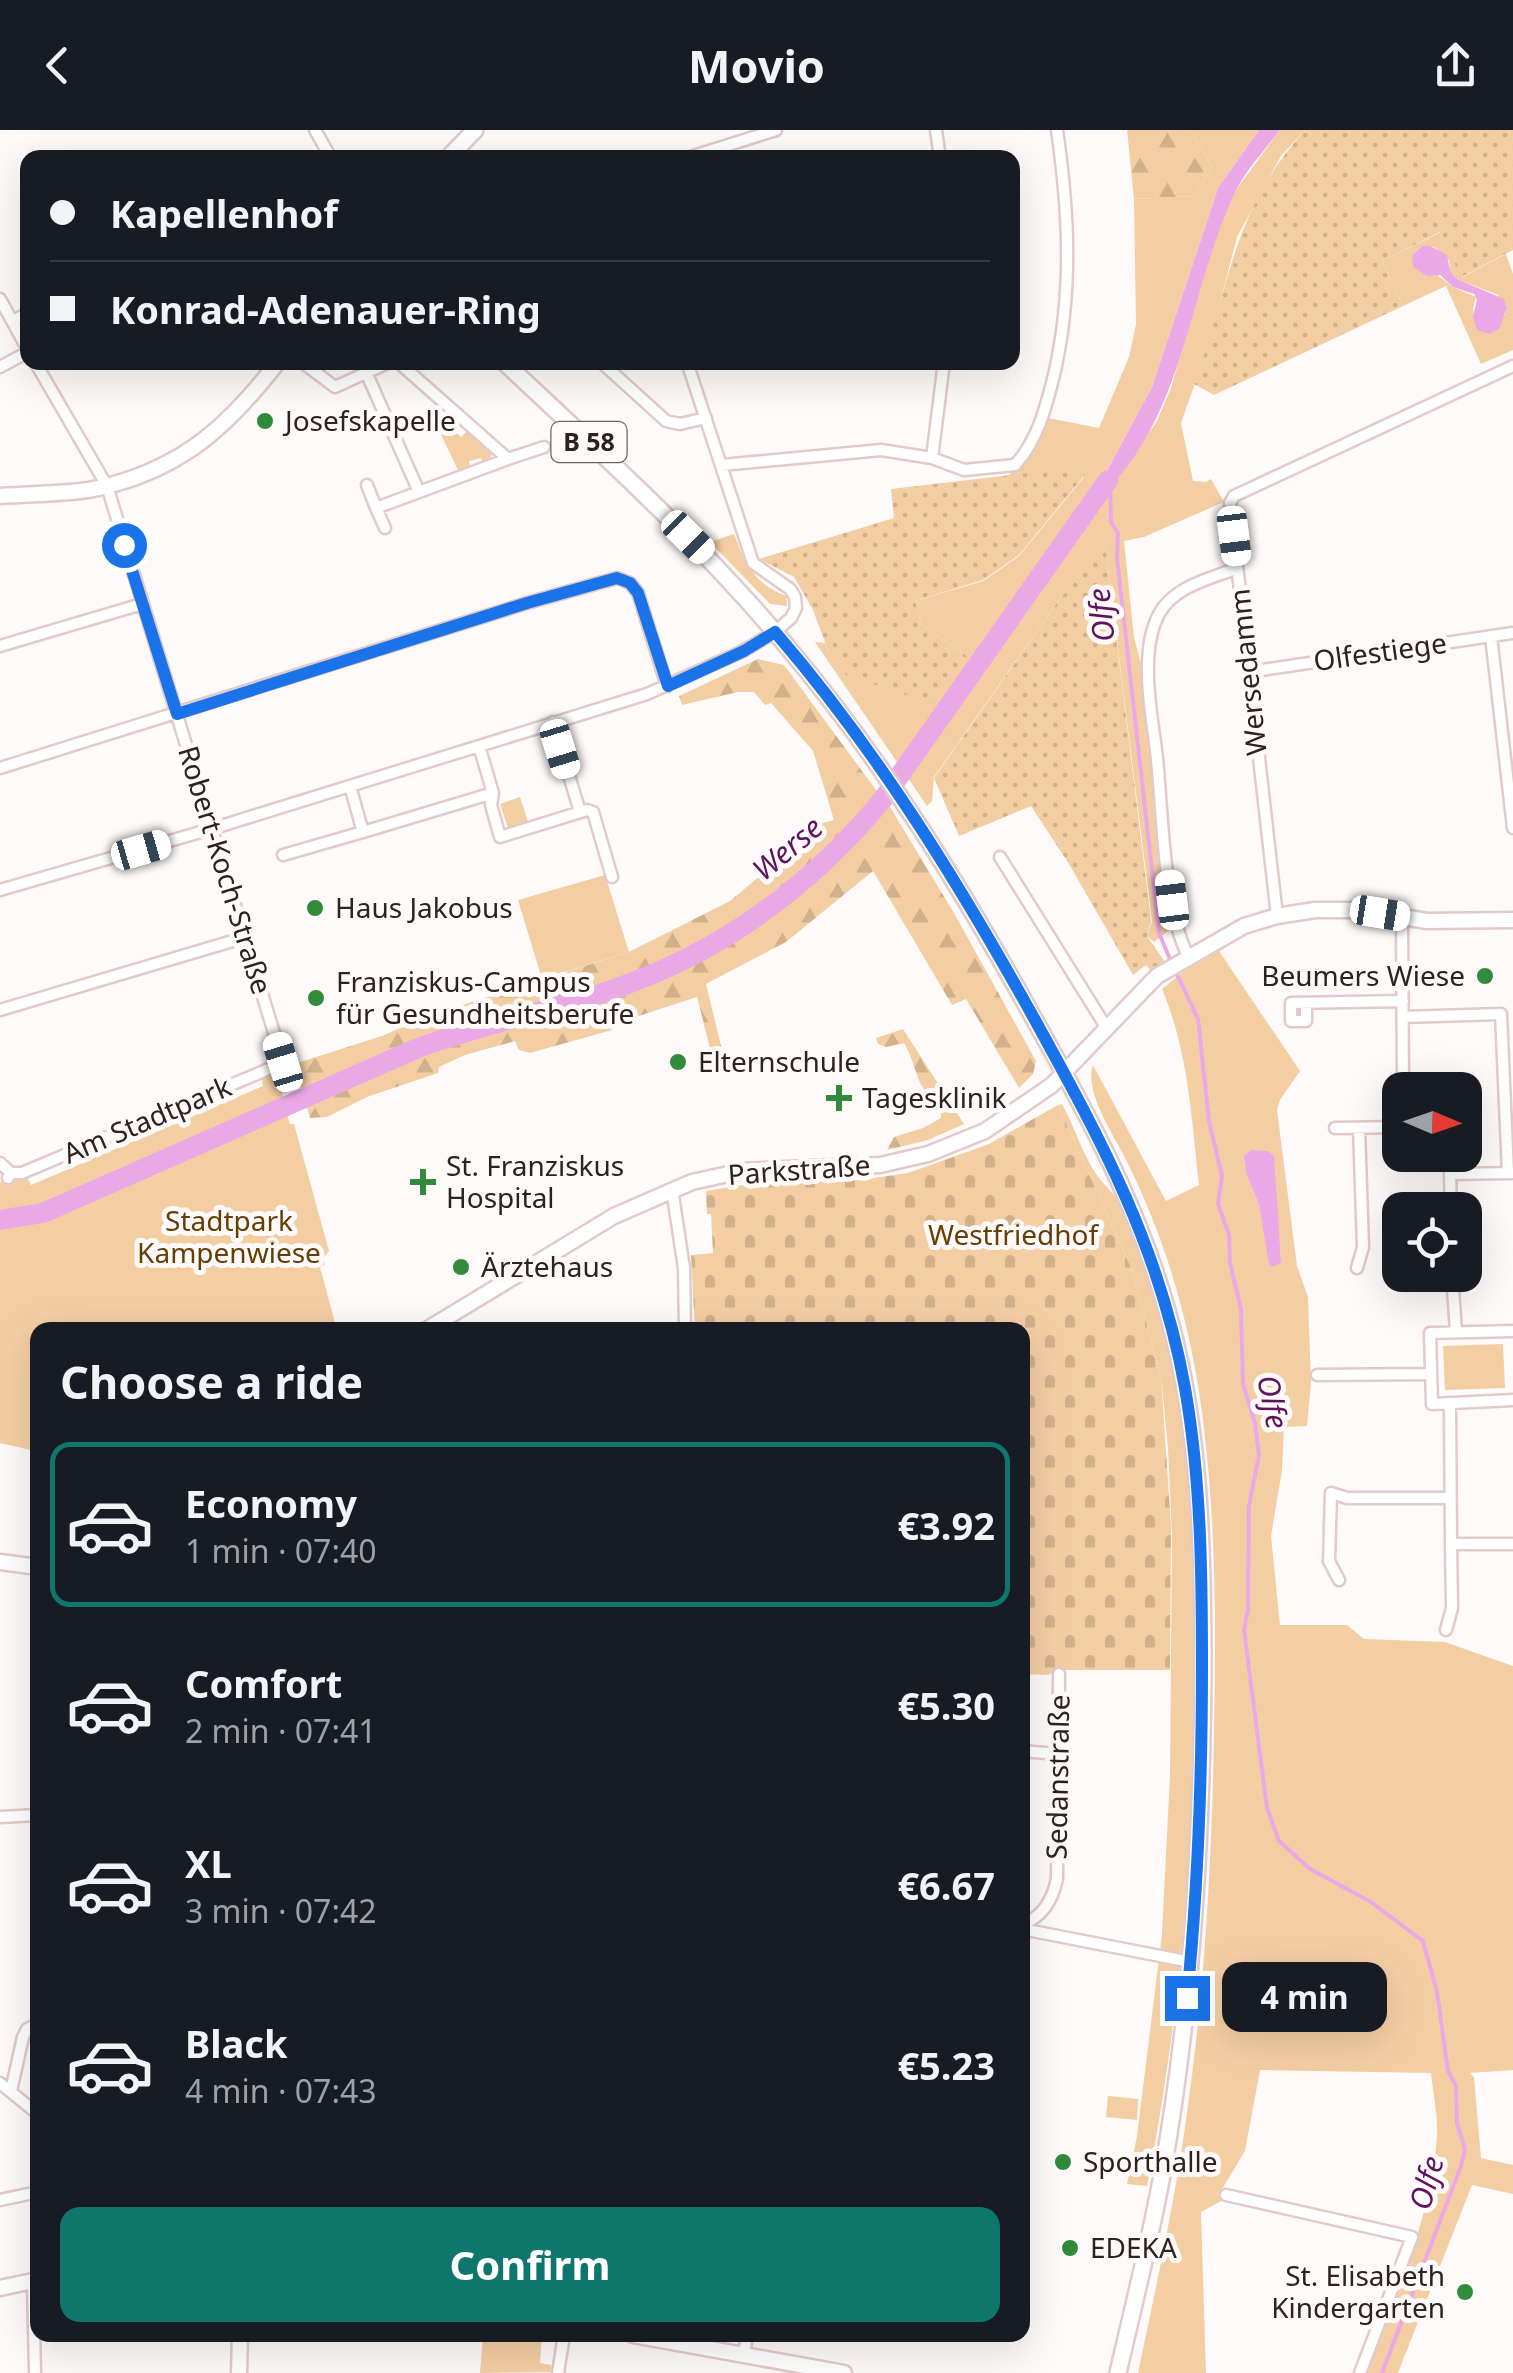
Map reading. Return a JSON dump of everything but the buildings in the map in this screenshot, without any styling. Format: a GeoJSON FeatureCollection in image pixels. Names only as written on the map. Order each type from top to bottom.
{"type":"FeatureCollection","features":[{"type":"Feature","properties":{"kind":"main road"},"geometry":{"type":"LineString","coordinates":[[456,150],[475,130]]}},
{"type":"Feature","properties":{"kind":"main road","name":"B 58"},"geometry":{"type":"LineString","coordinates":[[512,370],[692,542],[775,632],[905,802],[991,941],[1064,1074],[1138,1220],[1166,1307],[1190,1424],[1199,1515],[1200,1816],[1191,1962],[1172,2110],[1118,2373]]}},
{"type":"Feature","properties":{"kind":"street"},"geometry":{"type":"LineString","coordinates":[[712,150],[776,130]]}},
{"type":"Feature","properties":{"kind":"street"},"geometry":{"type":"LineString","coordinates":[[722,464],[880,450],[932,458],[964,470],[1015,465],[1028,450],[1042,420],[1061,343],[1068,289],[1057,130]]}},
{"type":"Feature","properties":{"kind":"street"},"geometry":{"type":"LineString","coordinates":[[0,299],[20,335]]}},
{"type":"Feature","properties":{"kind":"street"},"geometry":{"type":"LineString","coordinates":[[13,321],[20,318]]}},
{"type":"Feature","properties":{"kind":"street","name":"Wersedamm"},"geometry":{"type":"LineString","coordinates":[[1276,916],[1230,503],[1234,496],[1513,366]]}},
{"type":"Feature","properties":{"kind":"street","name":"Robert-Koch-Straße"},"geometry":{"type":"LineString","coordinates":[[40,370],[106,486],[289,1082]]}},
{"type":"Feature","properties":{"kind":"street"},"geometry":{"type":"LineString","coordinates":[[0,496],[106,486],[159,467],[194,449],[234,414],[271,370]]}},
{"type":"Feature","properties":{"kind":"street"},"geometry":{"type":"LineString","coordinates":[[313,370],[335,387],[371,370]]}},
{"type":"Feature","properties":{"kind":"street"},"geometry":{"type":"LineString","coordinates":[[407,370],[508,459]]}},
{"type":"Feature","properties":{"kind":"street"},"geometry":{"type":"LineString","coordinates":[[609,370],[666,421],[680,424],[706,418]]}},
{"type":"Feature","properties":{"kind":"street"},"geometry":{"type":"LineString","coordinates":[[0,890],[212,830],[668,686],[775,632],[791,618],[796,598],[790,589],[753,563],[690,370]]}},
{"type":"Feature","properties":{"kind":"street"},"geometry":{"type":"LineString","coordinates":[[932,458],[943,370]]}},
{"type":"Feature","properties":{"kind":"street"},"geometry":{"type":"LineString","coordinates":[[366,372],[419,492]]}},
{"type":"Feature","properties":{"kind":"street"},"geometry":{"type":"LineString","coordinates":[[376,508],[544,447]]}},
{"type":"Feature","properties":{"kind":"street"},"geometry":{"type":"LineString","coordinates":[[367,485],[385,528]]}},
{"type":"Feature","properties":{"kind":"street"},"geometry":{"type":"LineString","coordinates":[[1178,962],[1148,668],[1152,636],[1168,601],[1188,588],[1237,568]]}},
{"type":"Feature","properties":{"kind":"street"},"geometry":{"type":"LineString","coordinates":[[0,768],[617,578],[630,583],[638,593],[668,686]]}},
{"type":"Feature","properties":{"kind":"street"},"geometry":{"type":"LineString","coordinates":[[0,646],[142,604]]}},
{"type":"Feature","properties":{"kind":"street","name":"Olfestiege"},"geometry":{"type":"LineString","coordinates":[[1248,672],[1513,633]]}},
{"type":"Feature","properties":{"kind":"street"},"geometry":{"type":"LineString","coordinates":[[1491,636],[1513,828]]}},
{"type":"Feature","properties":{"kind":"street"},"geometry":{"type":"LineString","coordinates":[[552,722],[580,812]]}},
{"type":"Feature","properties":{"kind":"street"},"geometry":{"type":"LineString","coordinates":[[479,746],[493,793],[491,805],[500,837],[589,810],[594,814],[612,877]]}},
{"type":"Feature","properties":{"kind":"street"},"geometry":{"type":"LineString","coordinates":[[350,786],[363,832]]}},
{"type":"Feature","properties":{"kind":"street"},"geometry":{"type":"LineString","coordinates":[[283,855],[493,793]]}},
{"type":"Feature","properties":{"kind":"street"},"geometry":{"type":"LineString","coordinates":[[1000,857],[1106,1027]]}},
{"type":"Feature","properties":{"kind":"street","name":"Parkstraße"},"geometry":{"type":"LineString","coordinates":[[439,1322],[614,1216],[672,1189],[742,1172],[858,1168],[928,1154],[985,1131],[1064,1074],[1106,1027],[1178,962],[1227,933],[1276,916],[1315,910],[1358,910],[1443,922],[1513,920]]}},
{"type":"Feature","properties":{"kind":"street"},"geometry":{"type":"LineString","coordinates":[[1402,916],[1403,1072]]}},
{"type":"Feature","properties":{"kind":"street"},"geometry":{"type":"LineString","coordinates":[[0,1010],[246,938]]}},
{"type":"Feature","properties":{"kind":"street"},"geometry":{"type":"LineString","coordinates":[[1306,1003],[1403,1001]]}},
{"type":"Feature","properties":{"kind":"street"},"geometry":{"type":"LineString","coordinates":[[1403,1017],[1501,1014],[1511,1173],[1450,1174],[1450,1192]]}},
{"type":"Feature","properties":{"kind":"street","name":"Am Stadtpark"},"geometry":{"type":"LineString","coordinates":[[0,1163],[9,1176],[22,1173],[283,1062]]}},
{"type":"Feature","properties":{"kind":"street"},"geometry":{"type":"LineString","coordinates":[[1334,1128],[1382,1127]]}},
{"type":"Feature","properties":{"kind":"street"},"geometry":{"type":"LineString","coordinates":[[1357,1268],[1363,1247],[1359,1128]]}},
{"type":"Feature","properties":{"kind":"street"},"geometry":{"type":"LineString","coordinates":[[672,1189],[684,1268],[685,1322]]}},
{"type":"Feature","properties":{"kind":"street"},"geometry":{"type":"LineString","coordinates":[[1453,1292],[1456,1332]]}},
{"type":"Feature","properties":{"kind":"street"},"geometry":{"type":"LineString","coordinates":[[1513,1330],[1430,1333],[1432,1404],[1513,1400]]}},
{"type":"Feature","properties":{"kind":"street"},"geometry":{"type":"LineString","coordinates":[[1318,1375],[1431,1374]]}},
{"type":"Feature","properties":{"kind":"street"},"geometry":{"type":"LineString","coordinates":[[1446,1630],[1452,1608],[1450,1402]]}},
{"type":"Feature","properties":{"kind":"street"},"geometry":{"type":"LineString","coordinates":[[1338,1580],[1330,1562],[1330,1493],[1347,1498],[1452,1498]]}},
{"type":"Feature","properties":{"kind":"street"},"geometry":{"type":"LineString","coordinates":[[1451,1544],[1513,1544]]}},
{"type":"Feature","properties":{"kind":"street"},"geometry":{"type":"LineString","coordinates":[[0,1562],[30,1566]]}},
{"type":"Feature","properties":{"kind":"street","name":"Sedanstraße"},"geometry":{"type":"LineString","coordinates":[[1030,1921],[1044,1911],[1057,1879],[1059,1674]]}},
{"type":"Feature","properties":{"kind":"street"},"geometry":{"type":"LineString","coordinates":[[1030,1752],[1058,1754]]}},
{"type":"Feature","properties":{"kind":"street"},"geometry":{"type":"LineString","coordinates":[[0,1818],[30,1816]]}},
{"type":"Feature","properties":{"kind":"street","name":"Sedanstraße"},"geometry":{"type":"LineString","coordinates":[[1030,1929],[1191,1962]]}},
{"type":"Feature","properties":{"kind":"street"},"geometry":{"type":"LineString","coordinates":[[11,2091],[22,2037],[30,2028]]}},
{"type":"Feature","properties":{"kind":"street"},"geometry":{"type":"LineString","coordinates":[[0,2083],[30,2107]]}},
{"type":"Feature","properties":{"kind":"street"},"geometry":{"type":"LineString","coordinates":[[0,2200],[30,2194]]}},
{"type":"Feature","properties":{"kind":"street"},"geometry":{"type":"LineString","coordinates":[[1226,2195],[1412,2237],[1360,2373]]}},
{"type":"Feature","properties":{"kind":"street"},"geometry":{"type":"LineString","coordinates":[[0,2288],[30,2281]]}},
{"type":"Feature","properties":{"kind":"street"},"geometry":{"type":"LineString","coordinates":[[35,2342],[35,2373]]}},
{"type":"Feature","properties":{"kind":"street"},"geometry":{"type":"LineString","coordinates":[[239,2373],[240,2342]]}},
{"type":"Feature","properties":{"kind":"street"},"geometry":{"type":"LineString","coordinates":[[558,2373],[563,2342]]}},
{"type":"Feature","properties":{"kind":"street"},"geometry":{"type":"LineString","coordinates":[[674,2342],[744,2354],[784,2368],[844,2373]]}},
{"type":"Feature","properties":{"kind":"street"},"geometry":{"type":"LineString","coordinates":[[744,2354],[746,2342]]}},
{"type":"Feature","properties":{"kind":"green space"},"geometry":{"type":"Polygon","coordinates":[[[1127,130],[1190,130],[1212,167],[1194,196],[1134,199],[1127,130]]]}},
{"type":"Feature","properties":{"kind":"green space"},"geometry":{"type":"Polygon","coordinates":[[[1190,130],[1259,130],[1218,188],[1152,387],[1102,480],[1110,488],[1157,421],[1171,388],[1214,241],[1233,194],[1280,130],[1305,130],[1281,156],[1237,237],[1210,341],[1181,423],[1193,481],[1211,479],[1224,502],[1144,537],[1124,541],[1172,928],[1154,942],[1147,936],[1152,921],[1105,545],[1059,600],[934,777],[932,801],[927,806],[815,642],[825,643],[829,653],[967,656],[922,625],[915,601],[983,581],[1019,556],[1084,477],[1081,467],[1003,479],[1031,453],[1048,418],[1099,428],[1129,357],[1136,324],[1134,199],[1194,196],[1212,167],[1190,130]]]}},
{"type":"Feature","properties":{"kind":"green space"},"geometry":{"type":"Polygon","coordinates":[[[1305,130],[1513,130],[1513,250],[1461,277],[1440,232],[1382,261],[1403,306],[1214,395],[1194,384],[1235,252],[1262,191],[1305,130]]]}},
{"type":"Feature","properties":{"kind":"green space"},"geometry":{"type":"Polygon","coordinates":[[[1441,232],[1462,277],[1506,254],[1513,274],[1513,350],[1481,364],[1446,286],[1403,306],[1382,261],[1441,232]],[[1422,246],[1412,256],[1453,287],[1476,297],[1473,309],[1477,330],[1506,314],[1498,295],[1457,279],[1450,271],[1449,260],[1434,247],[1422,246]]]}},
{"type":"Feature","properties":{"kind":"green space"},"geometry":{"type":"Polygon","coordinates":[[[441,416],[461,437],[468,430],[492,454],[490,461],[469,461],[470,468],[459,472],[434,420],[441,416]]]}},
{"type":"Feature","properties":{"kind":"green space"},"geometry":{"type":"Polygon","coordinates":[[[1081,467],[1084,476],[1019,555],[983,580],[915,601],[922,625],[967,656],[934,704],[846,675],[829,653],[813,610],[794,577],[759,559],[894,518],[891,489],[1081,467]]]}},
{"type":"Feature","properties":{"kind":"green space"},"geometry":{"type":"Polygon","coordinates":[[[734,534],[752,572],[786,596],[787,606],[770,604],[710,542],[734,534]]]}},
{"type":"Feature","properties":{"kind":"green space"},"geometry":{"type":"Polygon","coordinates":[[[1105,544],[1151,921],[1147,936],[1165,962],[1151,971],[1146,965],[1133,975],[1031,806],[959,836],[934,778],[1059,600],[1105,544]]]}},
{"type":"Feature","properties":{"kind":"green space"},"geometry":{"type":"Polygon","coordinates":[[[758,659],[784,665],[879,794],[828,852],[737,926],[668,963],[612,984],[450,1032],[302,1091],[294,1064],[382,1036],[424,1017],[629,952],[730,901],[799,843],[808,827],[834,820],[813,751],[771,703],[765,705],[754,692],[738,692],[682,705],[679,696],[758,659]]]}},
{"type":"Feature","properties":{"kind":"green space"},"geometry":{"type":"Polygon","coordinates":[[[520,797],[528,822],[508,828],[500,804],[520,797]]]}},
{"type":"Feature","properties":{"kind":"green space"},"geometry":{"type":"Polygon","coordinates":[[[887,802],[1036,1061],[1033,1074],[1019,1088],[966,999],[952,1005],[873,871],[786,942],[706,984],[725,1062],[712,1056],[697,997],[611,1025],[612,1030],[530,1053],[519,1050],[515,1041],[465,1055],[439,1067],[438,1073],[367,1097],[327,1117],[310,1118],[306,1104],[431,1047],[494,1025],[616,992],[707,953],[804,886],[887,802]]]}},
{"type":"Feature","properties":{"kind":"green space"},"geometry":{"type":"Polygon","coordinates":[[[605,875],[629,952],[542,979],[518,900],[605,875]]]}},
{"type":"Feature","properties":{"kind":"green space"},"geometry":{"type":"Polygon","coordinates":[[[1219,951],[1300,1071],[1277,1110],[1297,1266],[1308,1297],[1311,1383],[1307,1426],[1284,1427],[1282,1470],[1271,1536],[1280,1625],[1347,1625],[1364,1639],[1445,1642],[1513,1666],[1513,2070],[1470,2073],[1474,2077],[1481,2158],[1513,2165],[1513,2194],[1472,2185],[1398,2373],[1366,2373],[1428,2196],[1437,2135],[1431,2073],[1260,2070],[1245,2151],[1221,2191],[1225,2199],[1201,2212],[1206,2373],[1138,2373],[1182,2146],[1203,1970],[1213,1778],[1213,1541],[1204,1428],[1193,1357],[1176,1287],[1139,1186],[1100,1110],[1091,1075],[1093,1065],[1166,1201],[1199,1185],[1183,1061],[1162,989],[1219,951]],[[1247,1176],[1259,1205],[1266,1240],[1281,1260],[1275,1184],[1247,1176]]]}},
{"type":"Feature","properties":{"kind":"green space"},"geometry":{"type":"Polygon","coordinates":[[[903,1029],[964,1124],[928,1140],[887,1150],[894,1137],[941,1118],[941,1105],[926,1093],[904,1043],[886,1047],[878,1044],[876,1038],[903,1029]]]}},
{"type":"Feature","properties":{"kind":"green space"},"geometry":{"type":"Polygon","coordinates":[[[268,1074],[279,1079],[284,1100],[41,1207],[0,1215],[0,1182],[27,1177],[31,1185],[263,1086],[261,1077],[268,1074]]]}},
{"type":"Feature","properties":{"kind":"green space"},"geometry":{"type":"Polygon","coordinates":[[[1062,1104],[1093,1170],[1118,1201],[1145,1264],[1173,1367],[1189,1482],[1194,1637],[1189,1844],[1170,2050],[1147,2186],[1127,2184],[1137,2136],[1162,1934],[1170,1775],[1172,1537],[1168,1448],[1161,1377],[1132,1270],[1058,1105],[1062,1104]]]}},
{"type":"Feature","properties":{"kind":"green space","name":"Westfriedhof"},"geometry":{"type":"Polygon","coordinates":[[[1058,1105],[1132,1270],[1161,1377],[1171,1526],[1170,1670],[1065,1670],[1030,1674],[1030,1322],[695,1322],[691,1255],[713,1253],[706,1191],[759,1182],[860,1180],[908,1173],[989,1144],[1058,1105]]]}},
{"type":"Feature","properties":{"kind":"green space","name":"Stadtpark Kampenwiese"},"geometry":{"type":"Polygon","coordinates":[[[286,1111],[290,1124],[294,1124],[329,1251],[323,1258],[325,1265],[320,1267],[335,1322],[30,1322],[30,1450],[0,1443],[0,1226],[44,1219],[286,1111]]]}},
{"type":"Feature","properties":{"kind":"green space"},"geometry":{"type":"Polygon","coordinates":[[[1503,1344],[1505,1388],[1445,1390],[1443,1346],[1503,1344]]]}},
{"type":"Feature","properties":{"kind":"green space"},"geometry":{"type":"Polygon","coordinates":[[[1108,2096],[1138,2099],[1137,2120],[1106,2117],[1108,2096]]]}},
{"type":"Feature","properties":{"kind":"green space"},"geometry":{"type":"Polygon","coordinates":[[[482,2342],[542,2342],[540,2363],[551,2365],[551,2372],[480,2373],[482,2342]]]}},
{"type":"Feature","properties":{"kind":"shaded area"},"geometry":{"type":"Polygon","coordinates":[[[1259,130],[1280,130],[1247,172],[1232,199],[1165,398],[1125,470],[1095,502],[1102,480],[1152,387],[1218,188],[1259,130]]]}},
{"type":"Feature","properties":{"kind":"shaded area"},"geometry":{"type":"Polygon","coordinates":[[[1422,246],[1447,255],[1450,271],[1457,279],[1504,299],[1507,308],[1499,329],[1489,334],[1477,330],[1474,294],[1453,287],[1440,275],[1427,276],[1413,267],[1412,256],[1422,246]]]}},
{"type":"Feature","properties":{"kind":"shaded area"},"geometry":{"type":"Polygon","coordinates":[[[1251,1150],[1268,1151],[1274,1156],[1281,1260],[1272,1267],[1259,1205],[1247,1176],[1244,1156],[1251,1150]]]}},
{"type":"Feature","properties":{"kind":"waterway","name":"Werse"},"geometry":{"type":"LineString","coordinates":[[0,1220],[43,1213],[418,1048],[638,980],[674,965],[741,927],[831,856],[883,799],[1108,480]]}},
{"type":"Feature","properties":{"kind":"waterway","name":"Olfe"},"geometry":{"type":"LineString","coordinates":[[1110,486],[1159,933],[1172,964]]}},
{"type":"Feature","properties":{"kind":"waterway","name":"Olfe"},"geometry":{"type":"LineString","coordinates":[[1176,972],[1198,1019],[1209,1121],[1222,1176],[1218,1204],[1229,1235],[1230,1263],[1241,1309],[1243,1384],[1255,1423],[1259,1455],[1249,1506],[1248,1609],[1244,1630],[1267,1808],[1279,1841],[1310,1869],[1371,1902],[1423,1941],[1437,1992],[1448,2071],[1456,2086],[1457,2123],[1465,2149],[1461,2166],[1382,2373]]}},
{"type":"Feature","properties":{"kind":"place","name":"Josefskapelle"},"geometry":{"type":"Point","coordinates":[265,421]}},
{"type":"Feature","properties":{"kind":"place","name":"Haus Jakobus"},"geometry":{"type":"Point","coordinates":[315,908]}},
{"type":"Feature","properties":{"kind":"place","name":"Beumers Wiese"},"geometry":{"type":"Point","coordinates":[1485,976]}},
{"type":"Feature","properties":{"kind":"place","name":"Franziskus-Campus für Gesundheitsberufe"},"geometry":{"type":"Point","coordinates":[316,998]}},
{"type":"Feature","properties":{"kind":"place","name":"Elternschule"},"geometry":{"type":"Point","coordinates":[678,1062]}},
{"type":"Feature","properties":{"kind":"place","name":"Tagesklinik"},"geometry":{"type":"Point","coordinates":[839,1098]}},
{"type":"Feature","properties":{"kind":"place","name":"St. Franziskus Hospital"},"geometry":{"type":"Point","coordinates":[423,1182]}},
{"type":"Feature","properties":{"kind":"place","name":"Ärztehaus"},"geometry":{"type":"Point","coordinates":[461,1267]}},
{"type":"Feature","properties":{"kind":"place","name":"Sporthalle"},"geometry":{"type":"Point","coordinates":[1063,2162]}},
{"type":"Feature","properties":{"kind":"place","name":"EDEKA"},"geometry":{"type":"Point","coordinates":[1070,2248]}},
{"type":"Feature","properties":{"kind":"place","name":"St. Elisabeth Kindergarten"},"geometry":{"type":"Point","coordinates":[1465,2292]}},
{"type":"Feature","properties":{"kind":"route"},"geometry":{"type":"LineString","coordinates":[[124,545],[177,714],[617,578],[630,583],[638,593],[668,686],[775,632],[859,739],[916,819],[991,941],[1087,1116],[1138,1220],[1166,1307],[1185,1386],[1202,1576],[1200,1816],[1187,1998]]}}]}
